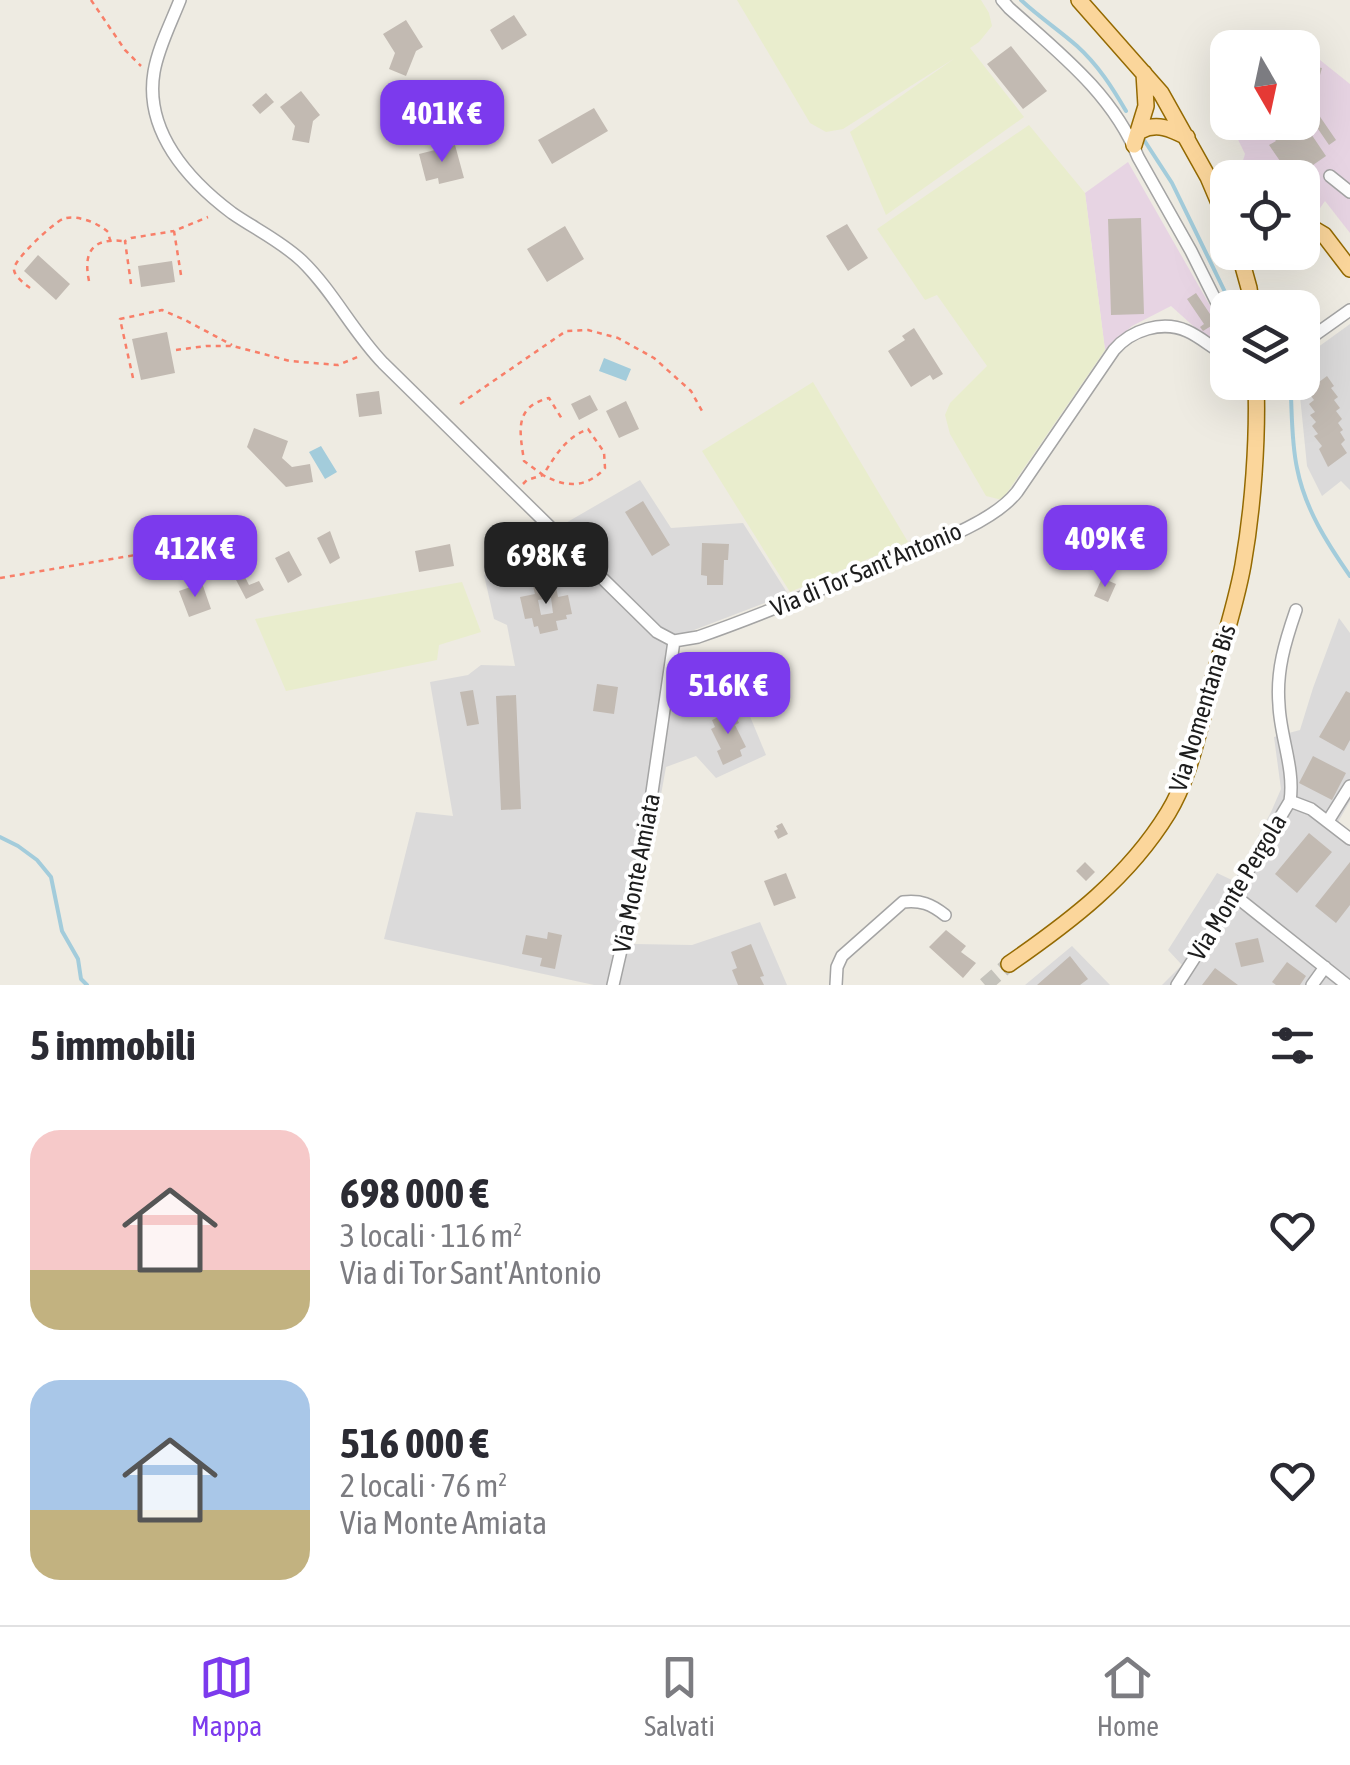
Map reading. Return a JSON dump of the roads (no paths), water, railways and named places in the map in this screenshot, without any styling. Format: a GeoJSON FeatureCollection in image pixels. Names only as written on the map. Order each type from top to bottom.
{"type":"FeatureCollection","features":[{"type":"Feature","properties":{"kind":"main road"},"geometry":{"type":"LineString","coordinates":[[1079,0],[1161,94],[1210,182]]}},
{"type":"Feature","properties":{"kind":"main road"},"geometry":{"type":"LineString","coordinates":[[1137,138],[1147,99],[1144,73]]}},
{"type":"Feature","properties":{"kind":"main road"},"geometry":{"type":"LineString","coordinates":[[1137,138],[1152,126],[1188,137]]}},
{"type":"Feature","properties":{"kind":"main road"},"geometry":{"type":"LineString","coordinates":[[1320,233],[1350,269]]}},
{"type":"Feature","properties":{"kind":"main road","name":"Via Nomentana Bis"},"geometry":{"type":"LineString","coordinates":[[1009,964],[1072,920],[1112,884],[1152,837],[1172,806],[1194,748],[1243,566],[1254,463],[1256,400]]}},
{"type":"Feature","properties":{"kind":"street"},"geometry":{"type":"LineString","coordinates":[[180,0],[153,78],[161,131],[172,153],[217,202],[302,261],[372,352],[657,632],[674,641]]}},
{"type":"Feature","properties":{"kind":"street"},"geometry":{"type":"LineString","coordinates":[[1002,0],[1082,74],[1137,138],[1138,156],[1211,290]]}},
{"type":"Feature","properties":{"kind":"street"},"geometry":{"type":"LineString","coordinates":[[1330,176],[1350,192]]}},
{"type":"Feature","properties":{"kind":"street"},"geometry":{"type":"LineString","coordinates":[[1320,331],[1350,310]]}},
{"type":"Feature","properties":{"kind":"street","name":"Via di Tor Sant'Antonio"},"geometry":{"type":"LineString","coordinates":[[674,641],[706,634],[810,594],[997,511],[1017,492],[1114,350],[1132,335],[1157,328],[1179,328],[1210,345]]}},
{"type":"Feature","properties":{"kind":"street","name":"Via Monte Pergola"},"geometry":{"type":"LineString","coordinates":[[1177,985],[1290,800],[1278,704],[1281,654],[1296,610]]}},
{"type":"Feature","properties":{"kind":"street","name":"Via Monte Amiata"},"geometry":{"type":"LineString","coordinates":[[613,985],[643,854],[674,641]]}},
{"type":"Feature","properties":{"kind":"street"},"geometry":{"type":"LineString","coordinates":[[1328,822],[1350,786]]}},
{"type":"Feature","properties":{"kind":"street"},"geometry":{"type":"LineString","coordinates":[[1290,800],[1311,809],[1350,839]]}},
{"type":"Feature","properties":{"kind":"street"},"geometry":{"type":"LineString","coordinates":[[1234,895],[1348,985]]}},
{"type":"Feature","properties":{"kind":"street"},"geometry":{"type":"LineString","coordinates":[[836,985],[842,956],[903,902],[930,904],[945,915]]}},
{"type":"Feature","properties":{"kind":"street"},"geometry":{"type":"LineString","coordinates":[[1312,985],[1325,967]]}},
{"type":"Feature","properties":{"kind":"water"},"geometry":{"type":"Polygon","coordinates":[[[604,358],[631,369],[626,381],[599,371],[604,358]]]}},
{"type":"Feature","properties":{"kind":"water"},"geometry":{"type":"Polygon","coordinates":[[[321,446],[337,472],[325,479],[309,452],[321,446]]]}},
{"type":"Feature","properties":{"kind":"waterway"},"geometry":{"type":"LineString","coordinates":[[1021,0],[1085,53],[1126,111]]}},
{"type":"Feature","properties":{"kind":"waterway"},"geometry":{"type":"LineString","coordinates":[[1144,140],[1172,183],[1224,290]]}},
{"type":"Feature","properties":{"kind":"waterway"},"geometry":{"type":"LineString","coordinates":[[1291,400],[1294,450],[1305,498],[1350,576]]}},
{"type":"Feature","properties":{"kind":"waterway"},"geometry":{"type":"LineString","coordinates":[[0,837],[37,860],[51,877],[62,931],[87,985]]}},
{"type":"Feature","properties":{"kind":"tunnel"},"geometry":{"type":"LineString","coordinates":[[985,985],[1009,964]]}}]}
